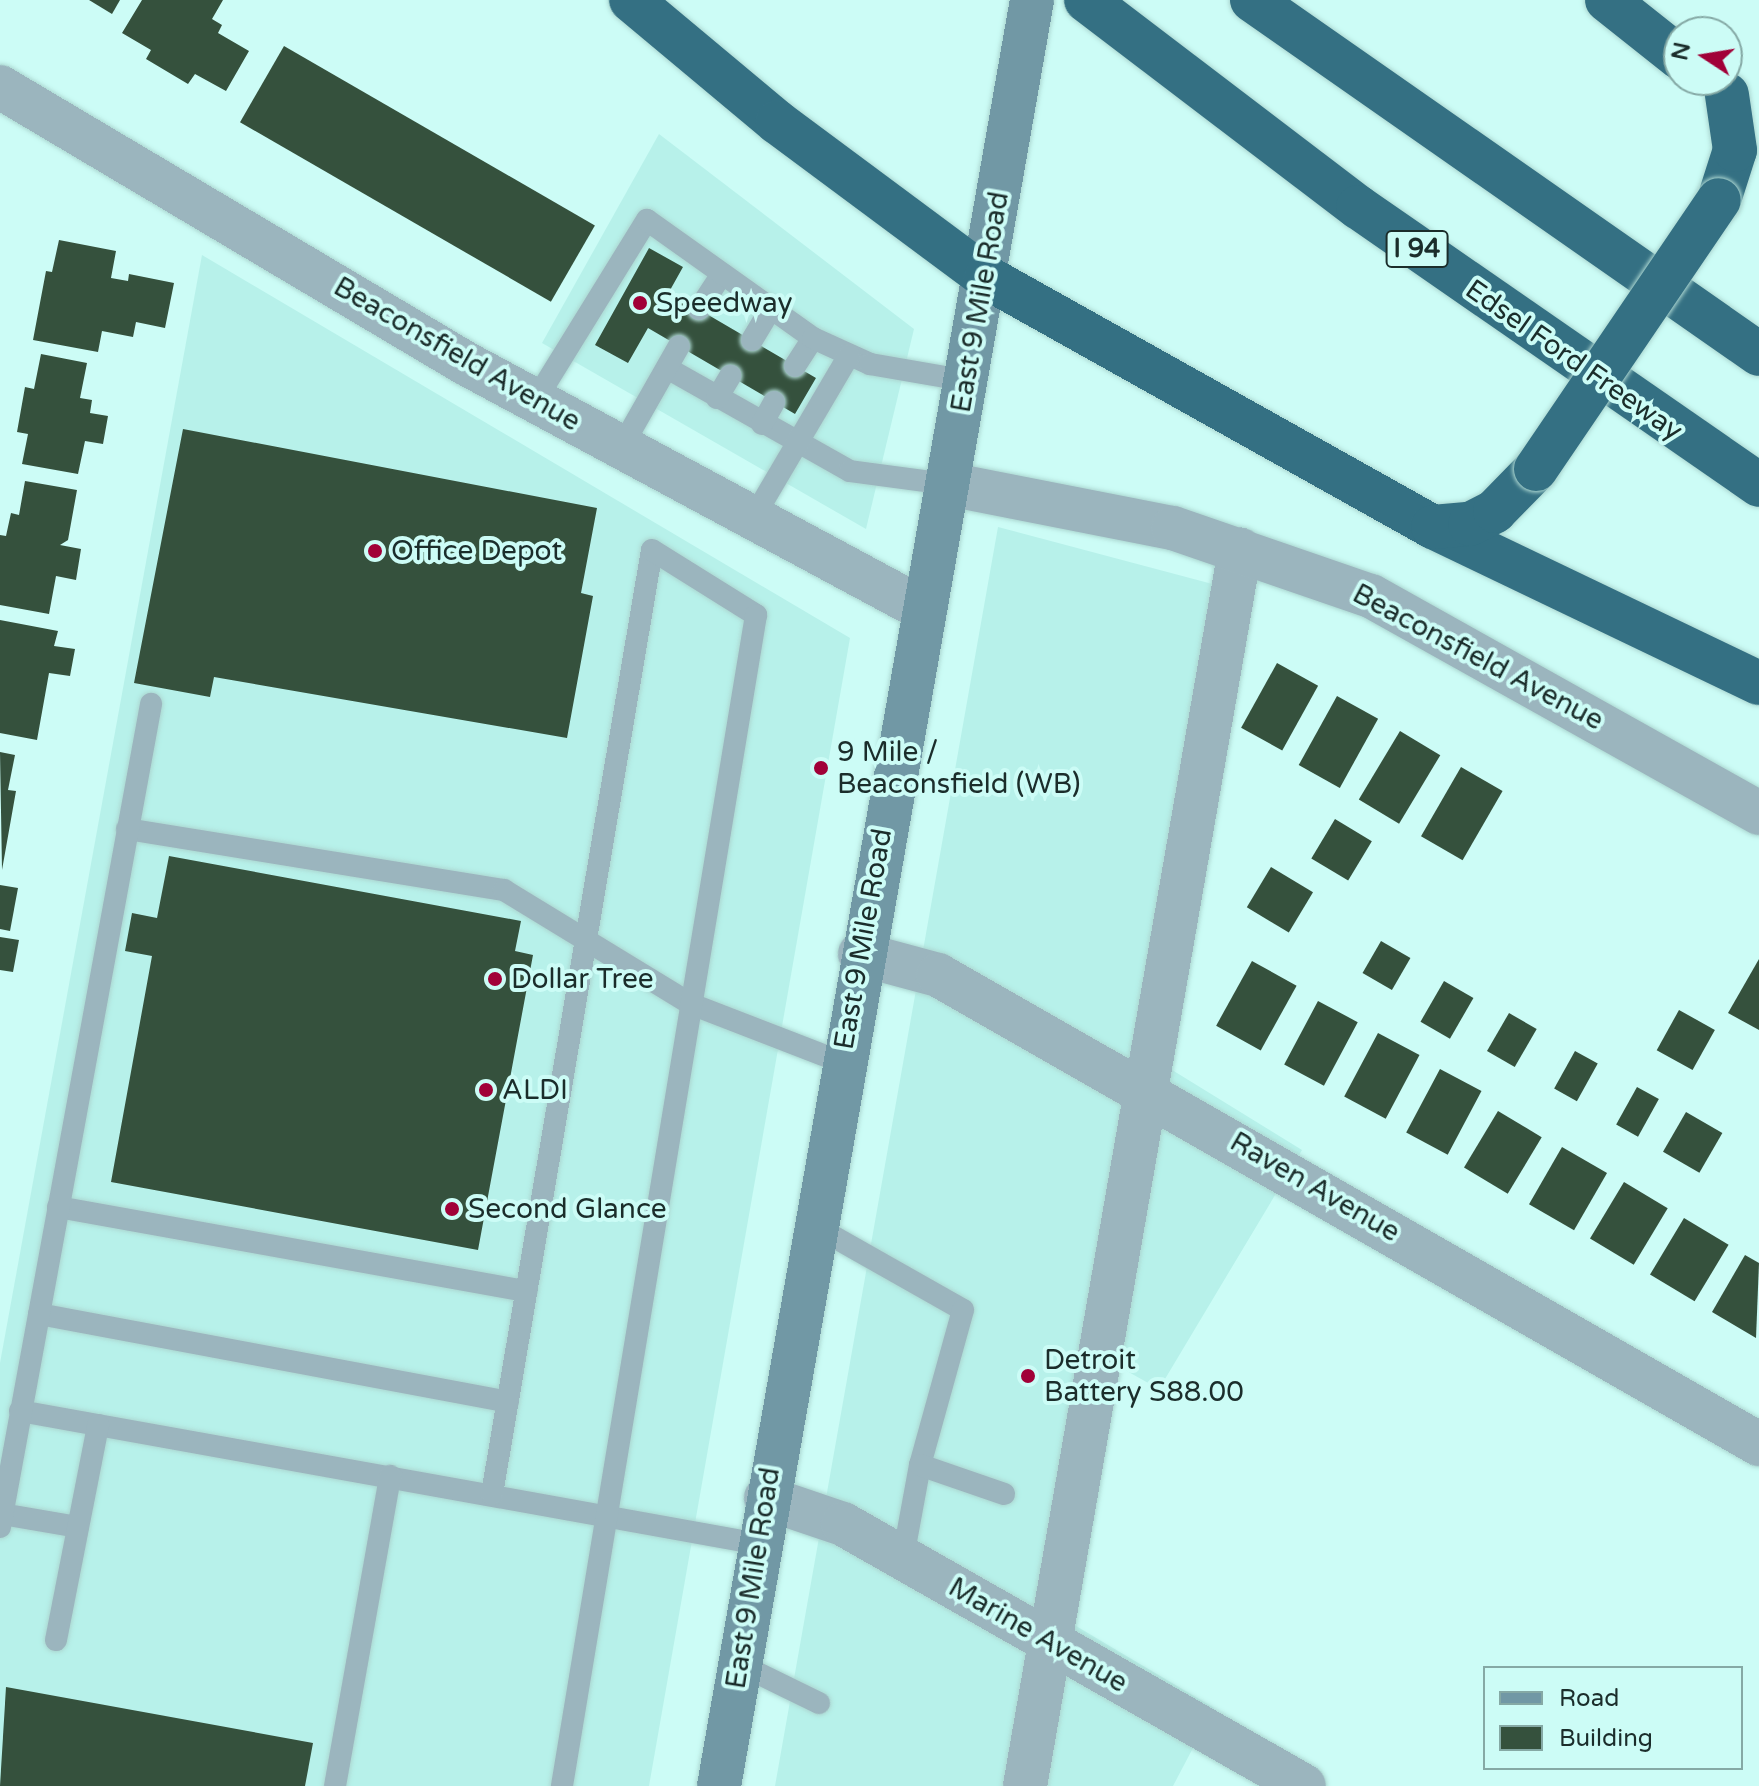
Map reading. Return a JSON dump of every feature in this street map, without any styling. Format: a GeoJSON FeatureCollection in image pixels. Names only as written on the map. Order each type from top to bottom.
{"type":"FeatureCollection","features":[{"type":"Feature","properties":{"kind":"highway"},"geometry":{"type":"LineString","coordinates":[[631,0],[777,122],[986,277],[1433,527],[1759,683]]}},
{"type":"Feature","properties":{"kind":"highway","name":"Edsel Ford Freeway"},"geometry":{"type":"LineString","coordinates":[[1086,0],[1358,207],[1759,485]]}},
{"type":"Feature","properties":{"kind":"highway"},"geometry":{"type":"LineString","coordinates":[[1252,0],[1680,304],[1759,354]]}},
{"type":"Feature","properties":{"kind":"highway"},"geometry":{"type":"LineString","coordinates":[[1607,0],[1663,44]]}},
{"type":"Feature","properties":{"kind":"highway"},"geometry":{"type":"LineString","coordinates":[[1433,527],[1470,524],[1495,511],[1536,469],[1719,200],[1735,150],[1731,98]]}},
{"type":"Feature","properties":{"kind":"main road","name":"East 9 Mile Road"},"geometry":{"type":"LineString","coordinates":[[719,1786],[841,1062],[921,608],[968,381],[1032,0]]}},
{"type":"Feature","properties":{"kind":"street","name":"Beaconsfield Avenue"},"geometry":{"type":"LineString","coordinates":[[0,87],[535,401],[921,608]]}},
{"type":"Feature","properties":{"kind":"street","name":"Beaconsfield Avenue"},"geometry":{"type":"LineString","coordinates":[[948,484],[1173,528],[1371,596],[1759,813]]}},
{"type":"Feature","properties":{"kind":"street"},"geometry":{"type":"LineString","coordinates":[[1025,1786],[1240,550]]}},
{"type":"Feature","properties":{"kind":"street","name":"Raven Avenue"},"geometry":{"type":"LineString","coordinates":[[860,954],[938,975],[1147,1090],[1759,1444]]}},
{"type":"Feature","properties":{"kind":"street","name":"Marine Avenue"},"geometry":{"type":"LineString","coordinates":[[766,1498],[843,1524],[1304,1786]]}},
{"type":"Feature","properties":{"kind":"lane"},"geometry":{"type":"LineString","coordinates":[[535,401],[647,220],[769,312],[813,338],[849,355],[968,381]]}},
{"type":"Feature","properties":{"kind":"lane"},"geometry":{"type":"LineString","coordinates":[[699,309],[722,274]]}},
{"type":"Feature","properties":{"kind":"lane"},"geometry":{"type":"LineString","coordinates":[[752,340],[769,312]]}},
{"type":"Feature","properties":{"kind":"lane"},"geometry":{"type":"LineString","coordinates":[[795,366],[813,338]]}},
{"type":"Feature","properties":{"kind":"lane"},"geometry":{"type":"LineString","coordinates":[[621,448],[679,346]]}},
{"type":"Feature","properties":{"kind":"lane"},"geometry":{"type":"LineString","coordinates":[[752,520],[849,355]]}},
{"type":"Feature","properties":{"kind":"lane"},"geometry":{"type":"LineString","coordinates":[[667,368],[797,445],[850,471],[948,484]]}},
{"type":"Feature","properties":{"kind":"lane"},"geometry":{"type":"LineString","coordinates":[[717,398],[730,376]]}},
{"type":"Feature","properties":{"kind":"lane"},"geometry":{"type":"LineString","coordinates":[[762,424],[774,402]]}},
{"type":"Feature","properties":{"kind":"lane"},"geometry":{"type":"LineString","coordinates":[[492,1494],[652,550],[756,615],[562,1786]]}},
{"type":"Feature","properties":{"kind":"lane"},"geometry":{"type":"LineString","coordinates":[[78,1527],[1,1521],[151,704]]}},
{"type":"Feature","properties":{"kind":"lane"},"geometry":{"type":"LineString","coordinates":[[127,829],[504,890],[691,1004],[841,1062]]}},
{"type":"Feature","properties":{"kind":"lane"},"geometry":{"type":"LineString","coordinates":[[58,1207],[527,1291]]}},
{"type":"Feature","properties":{"kind":"lane"},"geometry":{"type":"LineString","coordinates":[[813,1225],[963,1310],[920,1465],[903,1558]]}},
{"type":"Feature","properties":{"kind":"lane"},"geometry":{"type":"LineString","coordinates":[[39,1314],[508,1402]]}},
{"type":"Feature","properties":{"kind":"lane"},"geometry":{"type":"LineString","coordinates":[[20,1411],[607,1514],[759,1544]]}},
{"type":"Feature","properties":{"kind":"lane"},"geometry":{"type":"LineString","coordinates":[[56,1640],[98,1425]]}},
{"type":"Feature","properties":{"kind":"lane"},"geometry":{"type":"LineString","coordinates":[[920,1465],[1004,1494]]}},
{"type":"Feature","properties":{"kind":"lane"},"geometry":{"type":"LineString","coordinates":[[335,1786],[390,1476]]}},
{"type":"Feature","properties":{"kind":"lane"},"geometry":{"type":"LineString","coordinates":[[739,1664],[819,1703]]}},
{"type":"Feature","properties":{"kind":"shaded area"},"geometry":{"type":"Polygon","coordinates":[[[659,134],[914,329],[866,529],[542,343],[659,134]]]}},
{"type":"Feature","properties":{"kind":"shaded area"},"geometry":{"type":"Polygon","coordinates":[[[202,255],[850,638],[649,1786],[0,1786],[0,1363],[202,255]]]}},
{"type":"Feature","properties":{"kind":"shaded area"},"geometry":{"type":"Polygon","coordinates":[[[998,527],[1250,594],[1164,1065],[1302,1150],[1159,1389],[1116,1365],[1071,1623],[1214,1708],[1173,1786],[775,1786],[998,527]]]}},
{"type":"Feature","properties":{"kind":"building"},"geometry":{"type":"Polygon","coordinates":[[[89,0],[120,0],[112,14],[89,0]]]}},
{"type":"Feature","properties":{"kind":"building"},"geometry":{"type":"Polygon","coordinates":[[[142,0],[223,0],[212,19],[222,25],[218,33],[249,51],[226,91],[195,74],[188,84],[146,59],[151,50],[122,33],[142,0]]]}},
{"type":"Feature","properties":{"kind":"building"},"geometry":{"type":"Polygon","coordinates":[[[284,46],[595,225],[551,302],[240,122],[284,46]]]}},
{"type":"Feature","properties":{"kind":"building"},"geometry":{"type":"Polygon","coordinates":[[[59,240],[116,251],[111,278],[128,281],[129,274],[174,283],[165,328],[136,322],[133,337],[102,331],[98,352],[33,340],[46,271],[52,272],[59,240]]]}},
{"type":"Feature","properties":{"kind":"building"},"geometry":{"type":"Polygon","coordinates":[[[649,248],[683,267],[669,292],[816,378],[795,414],[648,328],[628,363],[595,345],[649,248]]]}},
{"type":"Feature","properties":{"kind":"building"},"geometry":{"type":"Polygon","coordinates":[[[41,354],[87,363],[80,398],[92,400],[90,413],[108,416],[103,444],[85,441],[78,474],[22,464],[28,434],[17,432],[25,387],[34,389],[41,354]]]}},
{"type":"Feature","properties":{"kind":"building","name":"Office Depot"},"geometry":{"type":"Polygon","coordinates":[[[183,429],[597,508],[581,593],[593,596],[567,738],[214,677],[210,697],[134,683],[183,429]]]}},
{"type":"Feature","properties":{"kind":"building"},"geometry":{"type":"Polygon","coordinates":[[[25,481],[77,490],[68,540],[60,545],[81,549],[76,580],[56,576],[49,614],[0,605],[0,535],[6,536],[11,513],[19,515],[25,481]]]}},
{"type":"Feature","properties":{"kind":"building"},"geometry":{"type":"Polygon","coordinates":[[[0,620],[58,631],[54,646],[75,649],[70,676],[49,673],[37,740],[0,733],[0,620]]]}},
{"type":"Feature","properties":{"kind":"building"},"geometry":{"type":"Polygon","coordinates":[[[1277,663],[1318,686],[1282,751],[1241,728],[1277,663]]]}},
{"type":"Feature","properties":{"kind":"building"},"geometry":{"type":"Polygon","coordinates":[[[1337,696],[1378,719],[1340,788],[1299,765],[1337,696]]]}},
{"type":"Feature","properties":{"kind":"building"},"geometry":{"type":"Polygon","coordinates":[[[1400,731],[1440,755],[1399,824],[1359,800],[1400,731]]]}},
{"type":"Feature","properties":{"kind":"building"},"geometry":{"type":"Polygon","coordinates":[[[0,752],[15,755],[8,790],[16,791],[2,870],[0,752]]]}},
{"type":"Feature","properties":{"kind":"building"},"geometry":{"type":"Polygon","coordinates":[[[1461,767],[1503,791],[1463,860],[1421,836],[1461,767]]]}},
{"type":"Feature","properties":{"kind":"building"},"geometry":{"type":"Polygon","coordinates":[[[1335,819],[1372,841],[1348,881],[1311,858],[1335,819]]]}},
{"type":"Feature","properties":{"kind":"building"},"geometry":{"type":"Polygon","coordinates":[[[169,856],[521,921],[515,951],[533,955],[478,1250],[111,1182],[152,956],[125,951],[132,913],[157,918],[169,856]]]}},
{"type":"Feature","properties":{"kind":"building"},"geometry":{"type":"Polygon","coordinates":[[[1271,867],[1313,892],[1289,933],[1247,907],[1271,867]]]}},
{"type":"Feature","properties":{"kind":"building"},"geometry":{"type":"Polygon","coordinates":[[[0,885],[18,888],[10,931],[0,929],[0,885]]]}},
{"type":"Feature","properties":{"kind":"building"},"geometry":{"type":"Polygon","coordinates":[[[0,937],[19,940],[13,972],[0,970],[0,937]]]}},
{"type":"Feature","properties":{"kind":"building"},"geometry":{"type":"Polygon","coordinates":[[[1381,941],[1410,958],[1392,990],[1362,973],[1381,941]]]}},
{"type":"Feature","properties":{"kind":"building"},"geometry":{"type":"Polygon","coordinates":[[[1759,959],[1759,1030],[1728,1013],[1759,959]]]}},
{"type":"Feature","properties":{"kind":"building"},"geometry":{"type":"Polygon","coordinates":[[[1252,961],[1297,986],[1261,1050],[1216,1026],[1252,961]]]}},
{"type":"Feature","properties":{"kind":"building"},"geometry":{"type":"Polygon","coordinates":[[[1444,981],[1473,998],[1450,1039],[1420,1022],[1444,981]]]}},
{"type":"Feature","properties":{"kind":"building"},"geometry":{"type":"Polygon","coordinates":[[[1318,1001],[1358,1022],[1324,1086],[1284,1065],[1318,1001]]]}},
{"type":"Feature","properties":{"kind":"building"},"geometry":{"type":"Polygon","coordinates":[[[1679,1010],[1715,1030],[1693,1070],[1657,1050],[1679,1010]]]}},
{"type":"Feature","properties":{"kind":"building"},"geometry":{"type":"Polygon","coordinates":[[[1509,1013],[1537,1029],[1515,1067],[1487,1051],[1509,1013]]]}},
{"type":"Feature","properties":{"kind":"building"},"geometry":{"type":"Polygon","coordinates":[[[1378,1033],[1419,1055],[1386,1119],[1344,1097],[1378,1033]]]}},
{"type":"Feature","properties":{"kind":"building"},"geometry":{"type":"Polygon","coordinates":[[[1575,1051],[1598,1064],[1577,1101],[1554,1089],[1575,1051]]]}},
{"type":"Feature","properties":{"kind":"building"},"geometry":{"type":"Polygon","coordinates":[[[1440,1069],[1481,1091],[1448,1155],[1406,1133],[1440,1069]]]}},
{"type":"Feature","properties":{"kind":"building"},"geometry":{"type":"Polygon","coordinates":[[[1637,1087],[1659,1099],[1638,1137],[1616,1125],[1637,1087]]]}},
{"type":"Feature","properties":{"kind":"building"},"geometry":{"type":"Polygon","coordinates":[[[1498,1111],[1542,1137],[1508,1194],[1464,1168],[1498,1111]]]}},
{"type":"Feature","properties":{"kind":"building"},"geometry":{"type":"Polygon","coordinates":[[[1686,1112],[1722,1133],[1699,1173],[1663,1152],[1686,1112]]]}},
{"type":"Feature","properties":{"kind":"building"},"geometry":{"type":"Polygon","coordinates":[[[1562,1147],[1607,1173],[1574,1230],[1529,1204],[1562,1147]]]}},
{"type":"Feature","properties":{"kind":"building"},"geometry":{"type":"Polygon","coordinates":[[[1624,1182],[1668,1208],[1634,1265],[1590,1239],[1624,1182]]]}},
{"type":"Feature","properties":{"kind":"building"},"geometry":{"type":"Polygon","coordinates":[[[1684,1218],[1729,1245],[1695,1301],[1650,1275],[1684,1218]]]}},
{"type":"Feature","properties":{"kind":"building"},"geometry":{"type":"Polygon","coordinates":[[[1745,1255],[1759,1263],[1756,1338],[1712,1312],[1745,1255]]]}},
{"type":"Feature","properties":{"kind":"building"},"geometry":{"type":"Polygon","coordinates":[[[6,1687],[313,1743],[305,1786],[0,1786],[6,1687]]]}},
{"type":"Feature","properties":{"kind":"place","name":"Speedway"},"geometry":{"type":"Point","coordinates":[640,303]}},
{"type":"Feature","properties":{"kind":"place","name":"Office Depot"},"geometry":{"type":"Point","coordinates":[375,551]}},
{"type":"Feature","properties":{"kind":"place","name":"9 Mile / Beaconsfield (WB)"},"geometry":{"type":"Point","coordinates":[821,768]}},
{"type":"Feature","properties":{"kind":"place","name":"Dollar Tree"},"geometry":{"type":"Point","coordinates":[495,979]}},
{"type":"Feature","properties":{"kind":"place","name":"ALDI"},"geometry":{"type":"Point","coordinates":[486,1090]}},
{"type":"Feature","properties":{"kind":"place","name":"Second Glance"},"geometry":{"type":"Point","coordinates":[452,1209]}},
{"type":"Feature","properties":{"kind":"place","name":"Detroit Battery S88.00"},"geometry":{"type":"Point","coordinates":[1028,1376]}}]}
